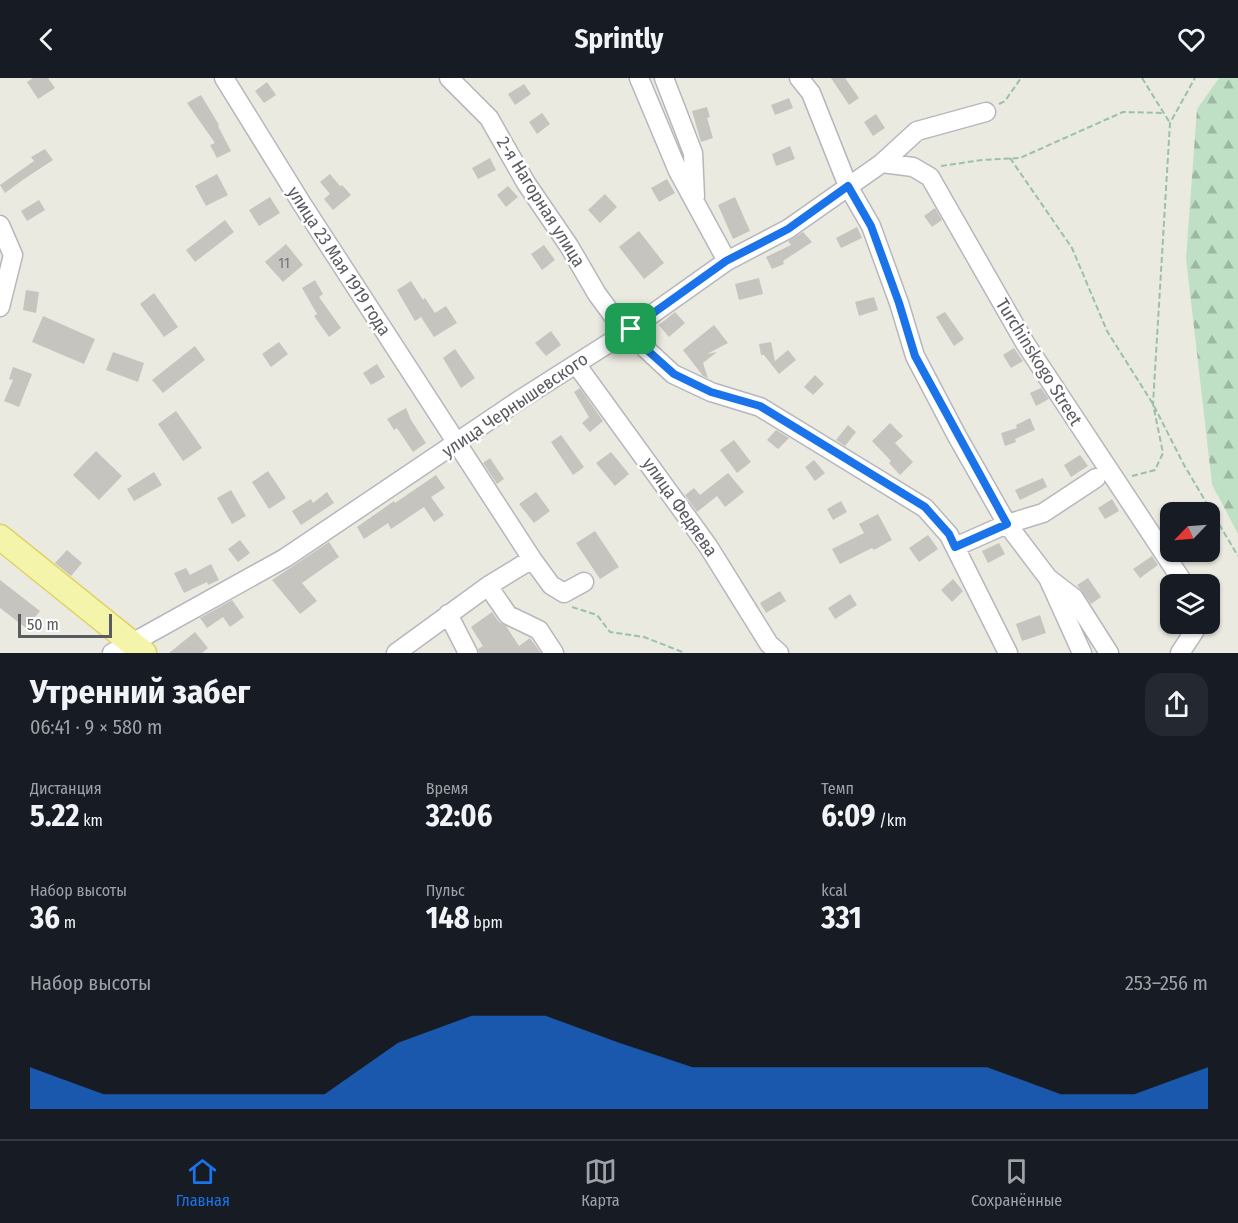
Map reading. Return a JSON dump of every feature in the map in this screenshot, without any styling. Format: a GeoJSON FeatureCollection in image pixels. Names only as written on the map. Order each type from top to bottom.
{"type":"FeatureCollection","features":[{"type":"Feature","properties":{"kind":"main road"},"geometry":{"type":"LineString","coordinates":[[0,537],[129,650]]}},
{"type":"Feature","properties":{"kind":"main road"},"geometry":{"type":"LineString","coordinates":[[0,547],[129,650]]}},
{"type":"Feature","properties":{"kind":"street","name":"улица 23 Мая 1919 года"},"geometry":{"type":"LineString","coordinates":[[224,78],[302,204],[532,560],[551,585],[564,593],[584,582]]}},
{"type":"Feature","properties":{"kind":"street","name":"2-я Нагорная улица"},"geometry":{"type":"LineString","coordinates":[[449,78],[489,118],[526,183],[597,294],[646,349],[674,374],[711,392],[760,406],[925,507],[949,534],[1008,653]]}},
{"type":"Feature","properties":{"kind":"street"},"geometry":{"type":"LineString","coordinates":[[639,78],[678,171],[726,261]]}},
{"type":"Feature","properties":{"kind":"street"},"geometry":{"type":"LineString","coordinates":[[664,78],[693,153],[695,202]]}},
{"type":"Feature","properties":{"kind":"street"},"geometry":{"type":"LineString","coordinates":[[799,78],[810,93],[848,186],[871,226],[899,303],[915,356],[1007,524],[1048,578],[1082,653]]}},
{"type":"Feature","properties":{"kind":"street","name":"улица Чернышевского"},"geometry":{"type":"LineString","coordinates":[[129,650],[285,558],[628,330],[726,261],[788,229],[882,163],[917,131],[986,112]]}},
{"type":"Feature","properties":{"kind":"street"},"geometry":{"type":"LineString","coordinates":[[882,163],[917,169]]}},
{"type":"Feature","properties":{"kind":"street","name":"Turchinskogo Street"},"geometry":{"type":"LineString","coordinates":[[917,169],[930,177],[1104,478],[1177,574]]}},
{"type":"Feature","properties":{"kind":"street"},"geometry":{"type":"LineString","coordinates":[[0,225],[13,255],[0,307]]}},
{"type":"Feature","properties":{"kind":"street","name":"улица Федяева"},"geometry":{"type":"LineString","coordinates":[[576,364],[708,546],[769,644],[779,653]]}},
{"type":"Feature","properties":{"kind":"street"},"geometry":{"type":"LineString","coordinates":[[955,547],[1007,524],[1043,513],[1104,478]]}},
{"type":"Feature","properties":{"kind":"street"},"geometry":{"type":"LineString","coordinates":[[396,653],[448,614],[532,560]]}},
{"type":"Feature","properties":{"kind":"street"},"geometry":{"type":"LineString","coordinates":[[1048,578],[1074,598],[1109,653]]}},
{"type":"Feature","properties":{"kind":"street"},"geometry":{"type":"LineString","coordinates":[[489,586],[508,615],[539,630],[554,653]]}},
{"type":"Feature","properties":{"kind":"street"},"geometry":{"type":"LineString","coordinates":[[448,614],[468,653]]}},
{"type":"Feature","properties":{"kind":"street"},"geometry":{"type":"LineString","coordinates":[[1180,653],[1192,634]]}},
{"type":"Feature","properties":{"kind":"path"},"geometry":{"type":"LineString","coordinates":[[986,112],[1005,100],[1021,78]]}},
{"type":"Feature","properties":{"kind":"path"},"geometry":{"type":"LineString","coordinates":[[1142,78],[1170,123]]}},
{"type":"Feature","properties":{"kind":"path"},"geometry":{"type":"LineString","coordinates":[[1104,478],[1130,477],[1155,470],[1163,453],[1153,404],[1170,123],[1195,78]]}},
{"type":"Feature","properties":{"kind":"path"},"geometry":{"type":"LineString","coordinates":[[917,169],[982,160],[1020,158],[1123,112],[1164,113]]}},
{"type":"Feature","properties":{"kind":"path"},"geometry":{"type":"LineString","coordinates":[[1010,158],[1072,248],[1107,331],[1153,404],[1184,465],[1238,556]]}},
{"type":"Feature","properties":{"kind":"path"},"geometry":{"type":"LineString","coordinates":[[572,607],[597,615],[610,632],[644,638],[685,653]]}},
{"type":"Feature","properties":{"kind":"green space"},"geometry":{"type":"Polygon","coordinates":[[[1219,78],[1238,78],[1238,534],[1212,484],[1186,258],[1197,109],[1219,78]]]}},
{"type":"Feature","properties":{"kind":"building"},"geometry":{"type":"Polygon","coordinates":[[[33,78],[48,78],[55,88],[38,99],[27,82],[33,78]]]}},
{"type":"Feature","properties":{"kind":"building"},"geometry":{"type":"Polygon","coordinates":[[[831,78],[845,78],[859,98],[849,105],[831,78]]]}},
{"type":"Feature","properties":{"kind":"building"},"geometry":{"type":"Polygon","coordinates":[[[267,82],[276,95],[264,103],[255,91],[267,82]]]}},
{"type":"Feature","properties":{"kind":"building"},"geometry":{"type":"Polygon","coordinates":[[[524,84],[531,94],[515,105],[508,94],[524,84]]]}},
{"type":"Feature","properties":{"kind":"building"},"geometry":{"type":"Polygon","coordinates":[[[201,95],[231,151],[217,158],[210,145],[215,143],[187,103],[201,95]]]}},
{"type":"Feature","properties":{"kind":"building"},"geometry":{"type":"Polygon","coordinates":[[[789,98],[793,108],[775,115],[771,105],[789,98]]]}},
{"type":"Feature","properties":{"kind":"building"},"geometry":{"type":"Polygon","coordinates":[[[707,107],[710,117],[707,118],[713,138],[701,142],[692,111],[707,107]]]}},
{"type":"Feature","properties":{"kind":"building"},"geometry":{"type":"Polygon","coordinates":[[[542,113],[550,124],[537,134],[529,122],[542,113]]]}},
{"type":"Feature","properties":{"kind":"building"},"geometry":{"type":"Polygon","coordinates":[[[876,114],[885,128],[873,136],[864,122],[876,114]]]}},
{"type":"Feature","properties":{"kind":"building"},"geometry":{"type":"Polygon","coordinates":[[[790,146],[795,159],[776,166],[772,154],[790,146]]]}},
{"type":"Feature","properties":{"kind":"building"},"geometry":{"type":"Polygon","coordinates":[[[45,149],[53,160],[5,193],[0,185],[34,161],[31,157],[45,149]]]}},
{"type":"Feature","properties":{"kind":"building"},"geometry":{"type":"Polygon","coordinates":[[[490,158],[496,170],[478,179],[472,168],[490,158]]]}},
{"type":"Feature","properties":{"kind":"building"},"geometry":{"type":"Polygon","coordinates":[[[217,174],[228,195],[206,206],[195,186],[217,174]]]}},
{"type":"Feature","properties":{"kind":"building"},"geometry":{"type":"Polygon","coordinates":[[[330,174],[351,195],[333,210],[324,199],[330,194],[320,182],[330,174]]]}},
{"type":"Feature","properties":{"kind":"building"},"geometry":{"type":"Polygon","coordinates":[[[667,179],[675,193],[659,202],[651,188],[667,179]]]}},
{"type":"Feature","properties":{"kind":"building"},"geometry":{"type":"Polygon","coordinates":[[[508,186],[518,197],[506,207],[497,195],[508,186]]]}},
{"type":"Feature","properties":{"kind":"building"},"geometry":{"type":"Polygon","coordinates":[[[605,194],[617,207],[600,223],[588,210],[605,194]]]}},
{"type":"Feature","properties":{"kind":"building"},"geometry":{"type":"Polygon","coordinates":[[[270,197],[280,213],[259,226],[249,210],[270,197]]]}},
{"type":"Feature","properties":{"kind":"building"},"geometry":{"type":"Polygon","coordinates":[[[735,197],[750,231],[733,239],[718,205],[735,197]]]}},
{"type":"Feature","properties":{"kind":"building"},"geometry":{"type":"Polygon","coordinates":[[[39,200],[45,210],[27,221],[21,211],[39,200]]]}},
{"type":"Feature","properties":{"kind":"building"},"geometry":{"type":"Polygon","coordinates":[[[935,208],[942,220],[932,227],[924,216],[935,208]]]}},
{"type":"Feature","properties":{"kind":"building"},"geometry":{"type":"Polygon","coordinates":[[[225,220],[234,232],[195,262],[186,250],[225,220]]]}},
{"type":"Feature","properties":{"kind":"building"},"geometry":{"type":"Polygon","coordinates":[[[857,227],[862,238],[841,248],[836,238],[857,227]]]}},
{"type":"Feature","properties":{"kind":"building"},"geometry":{"type":"Polygon","coordinates":[[[639,231],[664,263],[644,279],[619,247],[639,231]]]}},
{"type":"Feature","properties":{"kind":"building"},"geometry":{"type":"Polygon","coordinates":[[[803,232],[812,242],[783,261],[784,264],[772,269],[766,257],[791,245],[788,241],[803,232]]]}},
{"type":"Feature","properties":{"kind":"building"},"geometry":{"type":"Polygon","coordinates":[[[286,244],[303,265],[283,282],[265,262],[286,244]]]}},
{"type":"Feature","properties":{"kind":"building"},"geometry":{"type":"Polygon","coordinates":[[[544,245],[555,260],[542,270],[531,254],[544,245]]]}},
{"type":"Feature","properties":{"kind":"building"},"geometry":{"type":"Polygon","coordinates":[[[759,278],[763,294],[739,300],[735,284],[759,278]]]}},
{"type":"Feature","properties":{"kind":"building"},"geometry":{"type":"Polygon","coordinates":[[[315,280],[323,294],[319,297],[341,328],[329,337],[314,316],[317,314],[302,288],[315,280]]]}},
{"type":"Feature","properties":{"kind":"building"},"geometry":{"type":"Polygon","coordinates":[[[411,281],[435,313],[446,306],[457,323],[434,337],[421,317],[415,321],[397,290],[411,281]]]}},
{"type":"Feature","properties":{"kind":"building"},"geometry":{"type":"Polygon","coordinates":[[[26,290],[39,292],[36,313],[23,310],[26,290]]]}},
{"type":"Feature","properties":{"kind":"building"},"geometry":{"type":"Polygon","coordinates":[[[154,293],[178,327],[164,337],[140,304],[154,293]]]}},
{"type":"Feature","properties":{"kind":"building"},"geometry":{"type":"Polygon","coordinates":[[[874,297],[878,310],[859,316],[855,302],[874,297]]]}},
{"type":"Feature","properties":{"kind":"building"},"geometry":{"type":"Polygon","coordinates":[[[675,312],[685,323],[669,337],[659,325],[675,312]]]}},
{"type":"Feature","properties":{"kind":"building"},"geometry":{"type":"Polygon","coordinates":[[[945,312],[964,339],[954,346],[936,317],[945,312]]]}},
{"type":"Feature","properties":{"kind":"building"},"geometry":{"type":"Polygon","coordinates":[[[43,316],[95,339],[84,364],[32,342],[43,316]]]}},
{"type":"Feature","properties":{"kind":"building"},"geometry":{"type":"Polygon","coordinates":[[[714,325],[728,343],[707,354],[717,352],[703,363],[708,378],[703,376],[683,350],[714,325]]]}},
{"type":"Feature","properties":{"kind":"building"},"geometry":{"type":"Polygon","coordinates":[[[551,331],[561,345],[546,356],[535,343],[551,331]]]}},
{"type":"Feature","properties":{"kind":"building"},"geometry":{"type":"Polygon","coordinates":[[[279,342],[288,354],[271,367],[262,354],[279,342]]]}},
{"type":"Feature","properties":{"kind":"building"},"geometry":{"type":"Polygon","coordinates":[[[771,342],[775,361],[788,350],[796,360],[779,374],[764,355],[761,355],[759,344],[771,342]]]}},
{"type":"Feature","properties":{"kind":"building"},"geometry":{"type":"Polygon","coordinates":[[[195,346],[205,360],[163,393],[152,380],[195,346]]]}},
{"type":"Feature","properties":{"kind":"building"},"geometry":{"type":"Polygon","coordinates":[[[1014,348],[1023,361],[1011,368],[1003,355],[1014,348]]]}},
{"type":"Feature","properties":{"kind":"building"},"geometry":{"type":"Polygon","coordinates":[[[455,349],[475,378],[461,388],[443,358],[455,349]]]}},
{"type":"Feature","properties":{"kind":"building"},"geometry":{"type":"Polygon","coordinates":[[[113,352],[144,363],[138,382],[106,370],[113,352]]]}},
{"type":"Feature","properties":{"kind":"building"},"geometry":{"type":"Polygon","coordinates":[[[377,364],[385,377],[371,385],[363,373],[377,364]]]}},
{"type":"Feature","properties":{"kind":"building"},"geometry":{"type":"Polygon","coordinates":[[[13,367],[32,374],[19,407],[4,401],[13,380],[9,379],[13,367]]]}},
{"type":"Feature","properties":{"kind":"building"},"geometry":{"type":"Polygon","coordinates":[[[815,375],[824,384],[813,395],[804,387],[815,375]]]}},
{"type":"Feature","properties":{"kind":"building"},"geometry":{"type":"Polygon","coordinates":[[[580,388],[603,421],[590,432],[582,423],[589,417],[574,392],[580,388]]]}},
{"type":"Feature","properties":{"kind":"building"},"geometry":{"type":"Polygon","coordinates":[[[1041,388],[1049,399],[1036,406],[1030,393],[1041,388]]]}},
{"type":"Feature","properties":{"kind":"building"},"geometry":{"type":"Polygon","coordinates":[[[406,408],[426,443],[413,452],[397,428],[394,430],[387,419],[406,408]]]}},
{"type":"Feature","properties":{"kind":"building"},"geometry":{"type":"Polygon","coordinates":[[[176,411],[202,448],[183,461],[158,424],[176,411]]]}},
{"type":"Feature","properties":{"kind":"building"},"geometry":{"type":"Polygon","coordinates":[[[1030,418],[1035,430],[1005,446],[1001,433],[1017,428],[1016,425],[1030,418]]]}},
{"type":"Feature","properties":{"kind":"building"},"geometry":{"type":"Polygon","coordinates":[[[890,423],[903,436],[895,443],[913,462],[900,475],[889,463],[891,461],[872,441],[890,423]]]}},
{"type":"Feature","properties":{"kind":"building"},"geometry":{"type":"Polygon","coordinates":[[[848,425],[856,432],[845,446],[836,440],[848,425]]]}},
{"type":"Feature","properties":{"kind":"building"},"geometry":{"type":"Polygon","coordinates":[[[776,430],[789,438],[778,449],[767,440],[776,430]]]}},
{"type":"Feature","properties":{"kind":"building"},"geometry":{"type":"Polygon","coordinates":[[[561,435],[584,467],[573,475],[551,442],[561,435]]]}},
{"type":"Feature","properties":{"kind":"building"},"geometry":{"type":"Polygon","coordinates":[[[734,440],[751,462],[737,473],[720,450],[734,440]]]}},
{"type":"Feature","properties":{"kind":"building"},"geometry":{"type":"Polygon","coordinates":[[[96,451],[122,476],[99,500],[73,475],[96,451]]]}},
{"type":"Feature","properties":{"kind":"building"},"geometry":{"type":"Polygon","coordinates":[[[611,452],[629,474],[615,486],[596,463],[611,452]]]}},
{"type":"Feature","properties":{"kind":"building"},"geometry":{"type":"Polygon","coordinates":[[[1080,455],[1088,466],[1071,477],[1064,465],[1080,455]]]}},
{"type":"Feature","properties":{"kind":"building"},"geometry":{"type":"Polygon","coordinates":[[[490,458],[504,479],[497,484],[483,463],[490,458]]]}},
{"type":"Feature","properties":{"kind":"building"},"geometry":{"type":"Polygon","coordinates":[[[814,460],[825,473],[815,481],[805,467],[814,460]]]}},
{"type":"Feature","properties":{"kind":"building"},"geometry":{"type":"Polygon","coordinates":[[[268,471],[286,498],[269,509],[252,482],[268,471]]]}},
{"type":"Feature","properties":{"kind":"building"},"geometry":{"type":"Polygon","coordinates":[[[154,472],[162,485],[134,501],[127,489],[154,472]]]}},
{"type":"Feature","properties":{"kind":"building"},"geometry":{"type":"Polygon","coordinates":[[[728,473],[744,492],[725,507],[717,496],[697,512],[685,495],[694,488],[700,495],[728,473]]]}},
{"type":"Feature","properties":{"kind":"building"},"geometry":{"type":"Polygon","coordinates":[[[436,475],[445,488],[431,497],[444,515],[434,522],[424,507],[391,529],[388,523],[364,539],[357,527],[436,475]]]}},
{"type":"Feature","properties":{"kind":"building"},"geometry":{"type":"Polygon","coordinates":[[[1043,478],[1047,487],[1020,500],[1015,490],[1043,478]]]}},
{"type":"Feature","properties":{"kind":"building"},"geometry":{"type":"Polygon","coordinates":[[[231,490],[246,516],[232,524],[217,498],[231,490]]]}},
{"type":"Feature","properties":{"kind":"building"},"geometry":{"type":"Polygon","coordinates":[[[327,492],[334,503],[301,525],[292,511],[311,499],[313,503],[327,492]]]}},
{"type":"Feature","properties":{"kind":"building"},"geometry":{"type":"Polygon","coordinates":[[[536,492],[550,511],[534,523],[519,504],[536,492]]]}},
{"type":"Feature","properties":{"kind":"building"},"geometry":{"type":"Polygon","coordinates":[[[1112,499],[1119,511],[1105,519],[1098,508],[1112,499]]]}},
{"type":"Feature","properties":{"kind":"building"},"geometry":{"type":"Polygon","coordinates":[[[841,501],[847,512],[833,520],[827,509],[841,501]]]}},
{"type":"Feature","properties":{"kind":"building"},"geometry":{"type":"Polygon","coordinates":[[[878,514],[892,540],[840,564],[832,549],[864,533],[859,524],[878,514]]]}},
{"type":"Feature","properties":{"kind":"building"},"geometry":{"type":"Polygon","coordinates":[[[595,531],[619,567],[600,579],[576,543],[595,531]]]}},
{"type":"Feature","properties":{"kind":"building"},"geometry":{"type":"Polygon","coordinates":[[[928,535],[938,549],[919,562],[909,548],[928,535]]]}},
{"type":"Feature","properties":{"kind":"building"},"geometry":{"type":"Polygon","coordinates":[[[240,540],[250,553],[238,562],[228,549],[240,540]]]}},
{"type":"Feature","properties":{"kind":"building"},"geometry":{"type":"Polygon","coordinates":[[[329,542],[339,557],[302,583],[317,601],[300,614],[272,580],[329,542]]]}},
{"type":"Feature","properties":{"kind":"building"},"geometry":{"type":"Polygon","coordinates":[[[999,543],[1005,554],[988,563],[982,551],[999,543]]]}},
{"type":"Feature","properties":{"kind":"building"},"geometry":{"type":"Polygon","coordinates":[[[67,550],[82,563],[71,576],[55,563],[67,550]]]}},
{"type":"Feature","properties":{"kind":"building"},"geometry":{"type":"Polygon","coordinates":[[[1152,556],[1158,565],[1140,578],[1133,569],[1152,556]]]}},
{"type":"Feature","properties":{"kind":"building"},"geometry":{"type":"Polygon","coordinates":[[[211,564],[219,580],[208,585],[207,582],[184,593],[174,573],[186,568],[190,575],[211,564]]]}},
{"type":"Feature","properties":{"kind":"building"},"geometry":{"type":"Polygon","coordinates":[[[1088,578],[1101,597],[1091,604],[1077,585],[1088,578]]]}},
{"type":"Feature","properties":{"kind":"building"},"geometry":{"type":"Polygon","coordinates":[[[953,579],[963,591],[952,602],[941,590],[953,579]]]}},
{"type":"Feature","properties":{"kind":"building"},"geometry":{"type":"Polygon","coordinates":[[[0,580],[40,611],[26,628],[0,608],[0,580]]]}},
{"type":"Feature","properties":{"kind":"building"},"geometry":{"type":"Polygon","coordinates":[[[780,591],[786,601],[766,613],[760,603],[780,591]]]}},
{"type":"Feature","properties":{"kind":"building"},"geometry":{"type":"Polygon","coordinates":[[[850,594],[857,605],[835,619],[828,608],[850,594]]]}},
{"type":"Feature","properties":{"kind":"building"},"geometry":{"type":"Polygon","coordinates":[[[232,600],[244,617],[230,627],[223,617],[207,628],[200,618],[232,600]]]}},
{"type":"Feature","properties":{"kind":"building"},"geometry":{"type":"Polygon","coordinates":[[[492,612],[499,622],[506,626],[519,646],[530,638],[541,653],[479,653],[478,649],[483,646],[471,627],[492,612]]]}},
{"type":"Feature","properties":{"kind":"building"},"geometry":{"type":"Polygon","coordinates":[[[1040,615],[1046,633],[1022,641],[1016,624],[1040,615]]]}},
{"type":"Feature","properties":{"kind":"building"},"geometry":{"type":"Polygon","coordinates":[[[195,632],[208,648],[202,653],[169,653],[195,632]]]}},
{"type":"Feature","properties":{"kind":"route"},"geometry":{"type":"LineString","coordinates":[[848,186],[871,226],[899,303],[915,356],[1007,524],[955,547],[949,534],[925,507],[760,406],[711,392],[674,374],[646,349],[631,329],[726,261],[788,229],[848,186]]}}]}
